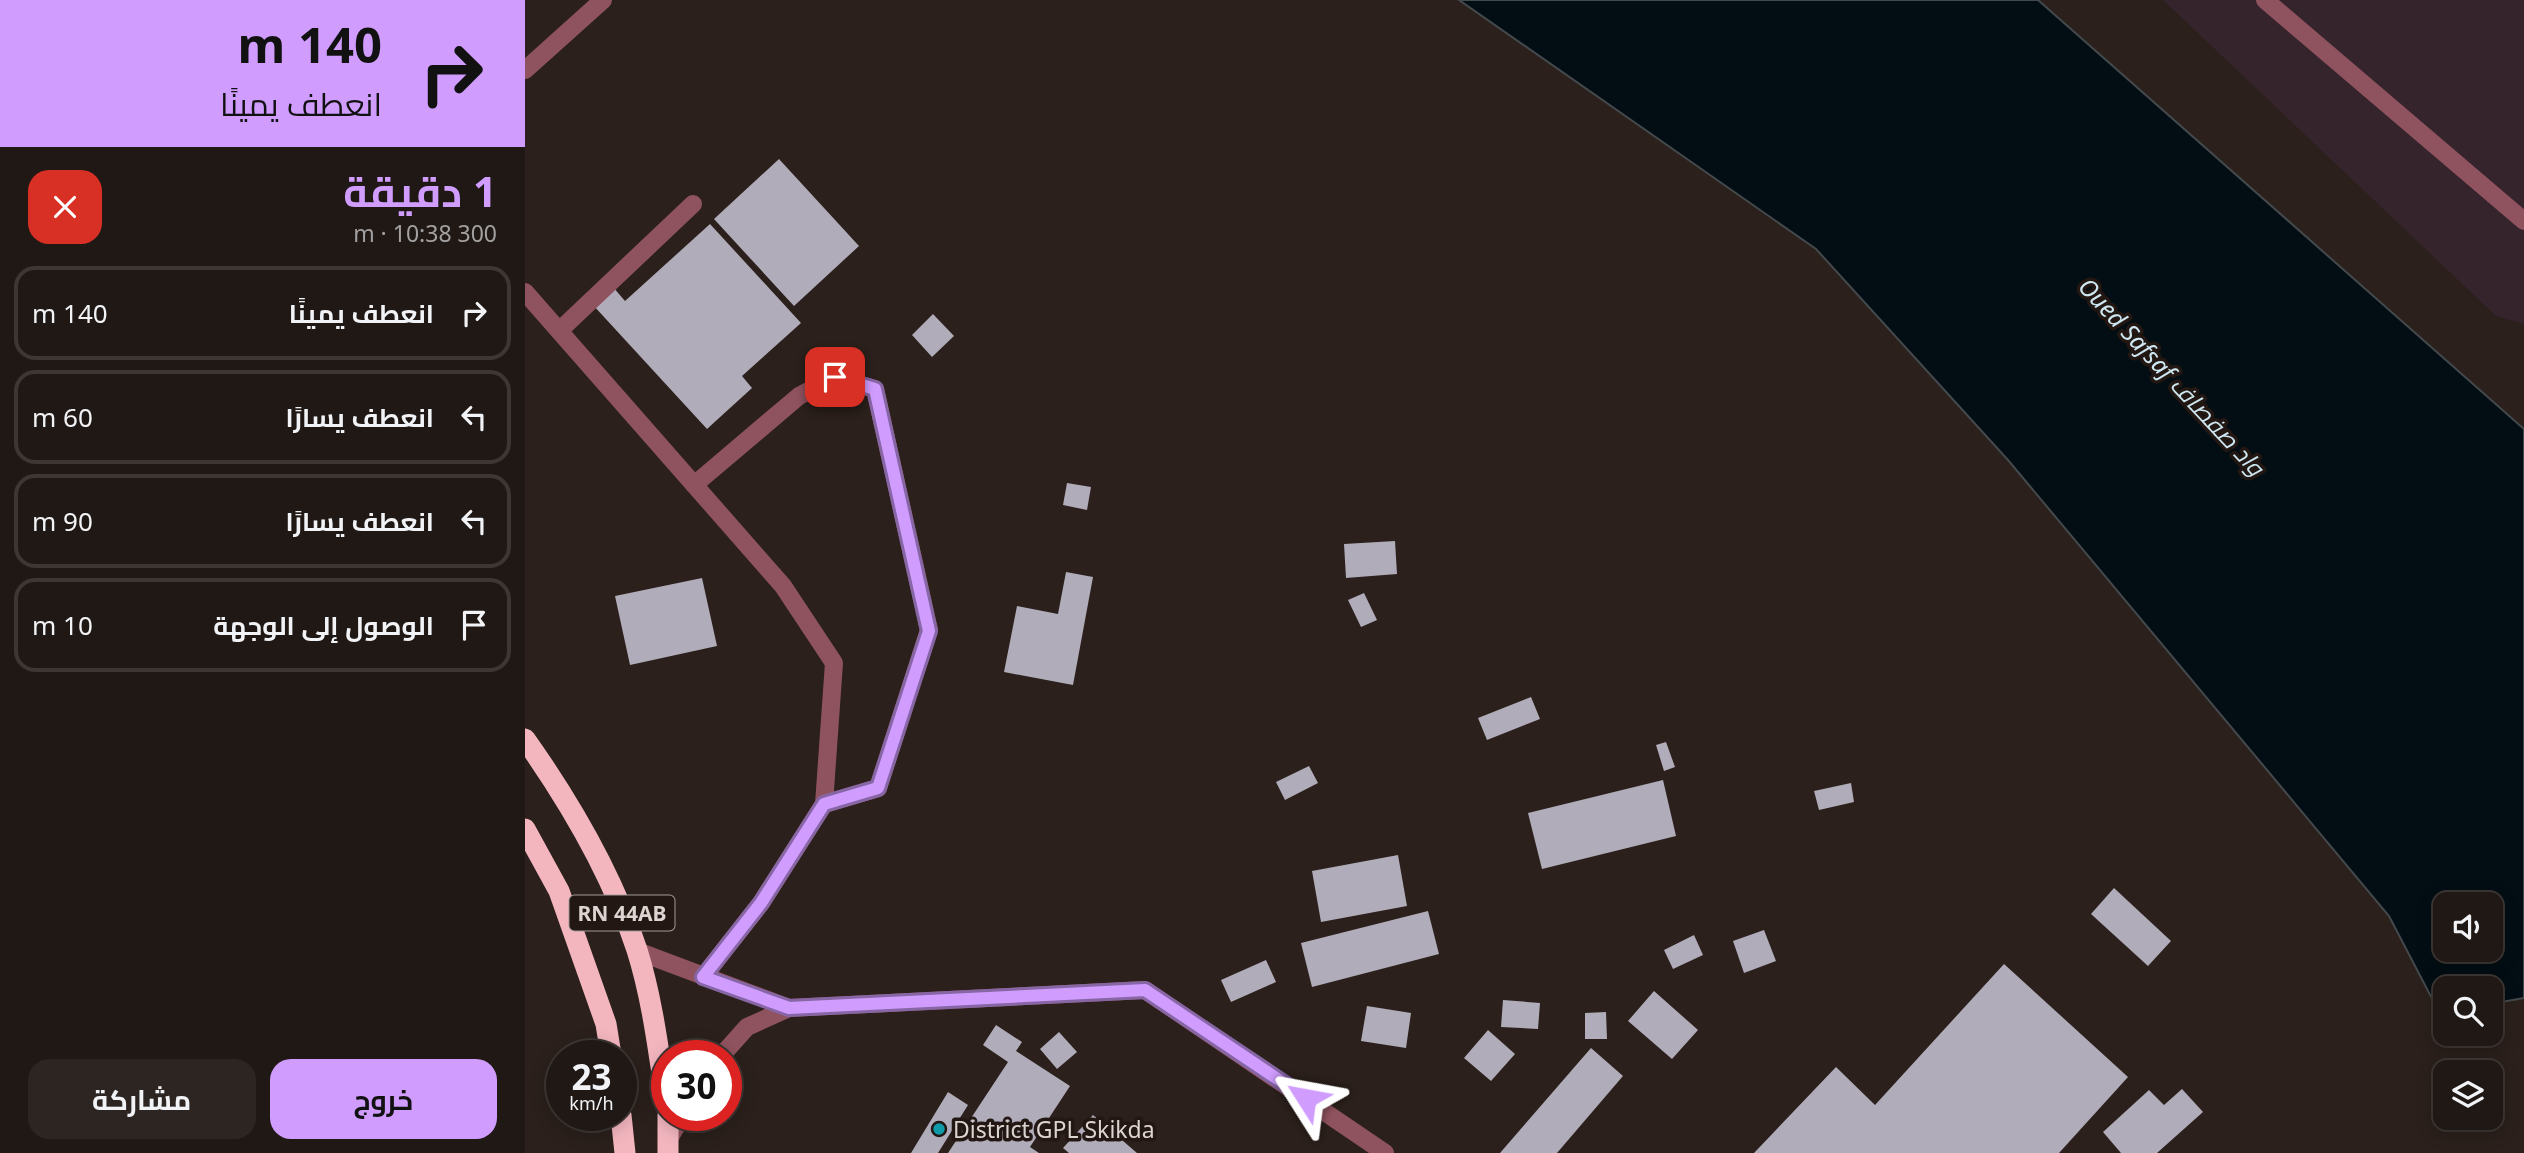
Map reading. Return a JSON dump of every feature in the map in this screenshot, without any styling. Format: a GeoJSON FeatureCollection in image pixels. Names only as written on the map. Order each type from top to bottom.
{"type":"FeatureCollection","features":[{"type":"Feature","properties":{"kind":"highway","name":"RN 44AB"},"geometry":{"type":"LineString","coordinates":[[525,739],[557,784],[604,870],[637,951],[656,1040]]}},
{"type":"Feature","properties":{"kind":"highway","name":"RN 44AB"},"geometry":{"type":"LineString","coordinates":[[525,828],[559,891],[606,1024],[609,1040]]}},
{"type":"Feature","properties":{"kind":"highway"},"geometry":{"type":"LineString","coordinates":[[624,1131],[625,1153]]}},
{"type":"Feature","properties":{"kind":"street"},"geometry":{"type":"LineString","coordinates":[[525,70],[603,0]]}},
{"type":"Feature","properties":{"kind":"street"},"geometry":{"type":"LineString","coordinates":[[2265,0],[2524,221]]}},
{"type":"Feature","properties":{"kind":"street"},"geometry":{"type":"LineString","coordinates":[[559,331],[693,204]]}},
{"type":"Feature","properties":{"kind":"street"},"geometry":{"type":"LineString","coordinates":[[525,292],[783,586],[834,663],[824,804],[761,903],[703,977]]}},
{"type":"Feature","properties":{"kind":"street"},"geometry":{"type":"LineString","coordinates":[[694,485],[799,396],[811,389],[835,377],[875,389],[929,631],[878,788],[824,804]]}},
{"type":"Feature","properties":{"kind":"street"},"geometry":{"type":"LineString","coordinates":[[637,951],[789,1008]]}},
{"type":"Feature","properties":{"kind":"street"},"geometry":{"type":"LineString","coordinates":[[735,1040],[747,1027],[789,1008],[1145,990],[1385,1153]]}},
{"type":"Feature","properties":{"kind":"street"},"geometry":{"type":"LineString","coordinates":[[668,1147],[676,1131]]}},
{"type":"Feature","properties":{"kind":"shaded area"},"geometry":{"type":"Polygon","coordinates":[[[2163,0],[2524,0],[2524,324],[2496,316],[2163,0]]]}},
{"type":"Feature","properties":{"kind":"water","name":"Oued Safsaf واد صفصاف"},"geometry":{"type":"Polygon","coordinates":[[[1459,0],[2038,0],[2524,429],[2524,998],[2503,1002],[2503,976],[2433,976],[2433,1000],[2389,916],[2008,460],[1816,249],[1459,0]]]}},
{"type":"Feature","properties":{"kind":"building"},"geometry":{"type":"Polygon","coordinates":[[[779,159],[859,246],[794,306],[714,219],[779,159]]]}},
{"type":"Feature","properties":{"kind":"building"},"geometry":{"type":"Polygon","coordinates":[[[710,224],[801,323],[742,376],[752,388],[707,429],[593,305],[613,287],[625,301],[710,224]]]}},
{"type":"Feature","properties":{"kind":"building"},"geometry":{"type":"Polygon","coordinates":[[[933,314],[954,336],[932,357],[912,335],[933,314]]]}},
{"type":"Feature","properties":{"kind":"building"},"geometry":{"type":"Polygon","coordinates":[[[1067,483],[1091,487],[1087,510],[1063,505],[1067,483]]]}},
{"type":"Feature","properties":{"kind":"building"},"geometry":{"type":"Polygon","coordinates":[[[1395,541],[1397,574],[1346,578],[1344,544],[1395,541]]]}},
{"type":"Feature","properties":{"kind":"building"},"geometry":{"type":"Polygon","coordinates":[[[1066,572],[1093,577],[1073,685],[1004,672],[1017,606],[1058,614],[1066,572]]]}},
{"type":"Feature","properties":{"kind":"building"},"geometry":{"type":"Polygon","coordinates":[[[702,578],[717,646],[630,665],[615,596],[702,578]]]}},
{"type":"Feature","properties":{"kind":"building"},"geometry":{"type":"Polygon","coordinates":[[[1364,593],[1377,620],[1361,627],[1348,600],[1364,593]]]}},
{"type":"Feature","properties":{"kind":"building"},"geometry":{"type":"Polygon","coordinates":[[[1531,697],[1540,719],[1487,740],[1478,718],[1531,697]]]}},
{"type":"Feature","properties":{"kind":"building"},"geometry":{"type":"Polygon","coordinates":[[[1666,742],[1675,767],[1664,771],[1656,745],[1666,742]]]}},
{"type":"Feature","properties":{"kind":"building"},"geometry":{"type":"Polygon","coordinates":[[[1309,766],[1318,783],[1285,800],[1276,782],[1309,766]]]}},
{"type":"Feature","properties":{"kind":"building"},"geometry":{"type":"Polygon","coordinates":[[[1663,780],[1676,836],[1542,869],[1528,813],[1663,780]]]}},
{"type":"Feature","properties":{"kind":"building"},"geometry":{"type":"Polygon","coordinates":[[[1851,783],[1854,802],[1819,810],[1814,791],[1851,783]]]}},
{"type":"Feature","properties":{"kind":"building"},"geometry":{"type":"Polygon","coordinates":[[[1398,855],[1407,906],[1321,922],[1312,871],[1398,855]]]}},
{"type":"Feature","properties":{"kind":"building"},"geometry":{"type":"Polygon","coordinates":[[[2114,888],[2171,941],[2148,966],[2091,914],[2114,888]]]}},
{"type":"Feature","properties":{"kind":"building"},"geometry":{"type":"Polygon","coordinates":[[[1428,911],[1439,954],[1312,987],[1301,943],[1428,911]]]}},
{"type":"Feature","properties":{"kind":"building"},"geometry":{"type":"Polygon","coordinates":[[[1764,930],[1776,961],[1744,973],[1733,941],[1764,930]]]}},
{"type":"Feature","properties":{"kind":"building"},"geometry":{"type":"Polygon","coordinates":[[[1694,935],[1703,955],[1673,969],[1664,950],[1694,935]]]}},
{"type":"Feature","properties":{"kind":"building"},"geometry":{"type":"Polygon","coordinates":[[[1266,960],[1276,982],[1231,1002],[1221,980],[1266,960]]]}},
{"type":"Feature","properties":{"kind":"building"},"geometry":{"type":"Polygon","coordinates":[[[2004,964],[2128,1077],[2059,1153],[1754,1153],[1836,1067],[1875,1105],[2004,964]]]}},
{"type":"Feature","properties":{"kind":"building"},"geometry":{"type":"Polygon","coordinates":[[[1654,991],[1698,1030],[1672,1059],[1628,1021],[1654,991]]]}},
{"type":"Feature","properties":{"kind":"building"},"geometry":{"type":"Polygon","coordinates":[[[1503,1000],[1540,1003],[1538,1029],[1501,1027],[1503,1000]]]}},
{"type":"Feature","properties":{"kind":"building"},"geometry":{"type":"Polygon","coordinates":[[[1367,1006],[1411,1013],[1406,1048],[1361,1041],[1367,1006]]]}},
{"type":"Feature","properties":{"kind":"building"},"geometry":{"type":"Polygon","coordinates":[[[1606,1012],[1607,1039],[1585,1039],[1585,1013],[1606,1012]]]}},
{"type":"Feature","properties":{"kind":"building"},"geometry":{"type":"Polygon","coordinates":[[[996,1025],[1022,1042],[1016,1051],[1070,1086],[1030,1147],[1039,1153],[948,1153],[1008,1062],[983,1045],[996,1025]]]}},
{"type":"Feature","properties":{"kind":"building"},"geometry":{"type":"Polygon","coordinates":[[[1488,1030],[1515,1054],[1491,1081],[1464,1058],[1488,1030]]]}},
{"type":"Feature","properties":{"kind":"building"},"geometry":{"type":"Polygon","coordinates":[[[1059,1032],[1077,1052],[1057,1069],[1040,1049],[1059,1032]]]}},
{"type":"Feature","properties":{"kind":"building"},"geometry":{"type":"Polygon","coordinates":[[[1591,1048],[1623,1076],[1557,1153],[1500,1153],[1591,1048]]]}},
{"type":"Feature","properties":{"kind":"building"},"geometry":{"type":"Polygon","coordinates":[[[2182,1089],[2203,1112],[2157,1153],[2121,1153],[2103,1132],[2149,1090],[2164,1105],[2182,1089]]]}},
{"type":"Feature","properties":{"kind":"building","name":"District GPL Skikda"},"geometry":{"type":"Polygon","coordinates":[[[948,1092],[968,1105],[938,1153],[911,1153],[948,1092]]]}},
{"type":"Feature","properties":{"kind":"building"},"geometry":{"type":"Polygon","coordinates":[[[1093,1115],[1137,1153],[1069,1153],[1063,1148],[1093,1115]]]}},
{"type":"Feature","properties":{"kind":"place","name":"District GPL Skikda"},"geometry":{"type":"Point","coordinates":[939,1129]}},
{"type":"Feature","properties":{"kind":"route"},"geometry":{"type":"LineString","coordinates":[[835,377],[875,389],[929,631],[878,788],[824,804],[761,903],[703,977],[789,1008],[1145,990],[1306,1098]]}}]}
